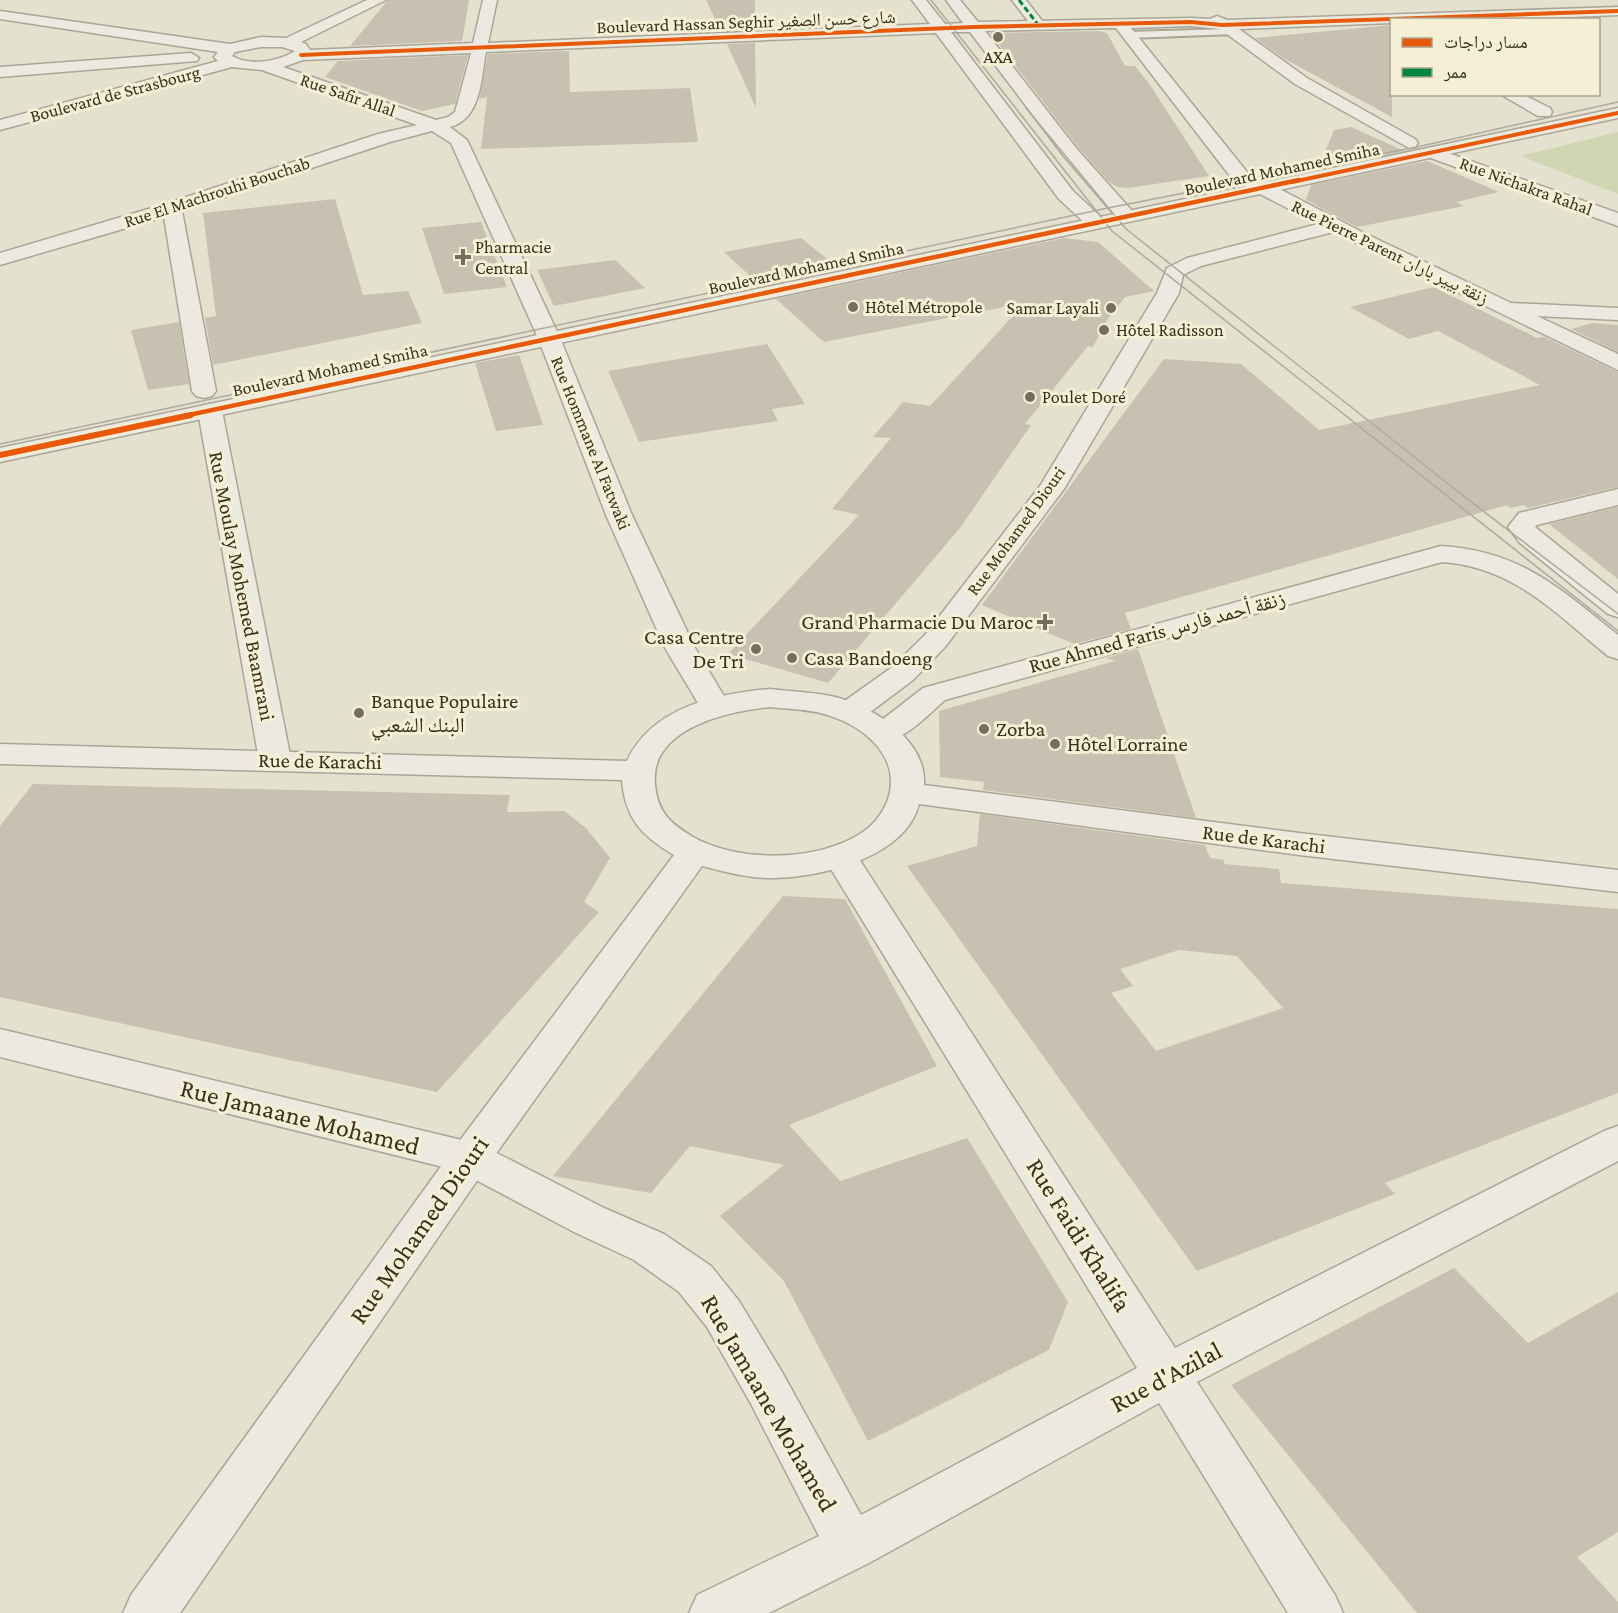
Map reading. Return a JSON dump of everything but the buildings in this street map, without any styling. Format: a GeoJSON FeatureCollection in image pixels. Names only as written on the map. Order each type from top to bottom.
{"type":"FeatureCollection","features":[{"type":"Feature","properties":{"kind":"street"},"geometry":{"type":"LineString","coordinates":[[288,43],[379,0]]}},
{"type":"Feature","properties":{"kind":"street"},"geometry":{"type":"LineString","coordinates":[[434,125],[454,121],[462,115],[467,104],[490,0]]}},
{"type":"Feature","properties":{"kind":"street"},"geometry":{"type":"LineString","coordinates":[[919,0],[1078,208],[1095,222]]}},
{"type":"Feature","properties":{"kind":"street"},"geometry":{"type":"LineString","coordinates":[[953,0],[1071,152],[1119,209]]}},
{"type":"Feature","properties":{"kind":"street"},"geometry":{"type":"LineString","coordinates":[[1019,0],[1039,26]]}},
{"type":"Feature","properties":{"kind":"street","name":"Boulevard Hassan Seghir شارع حسن الصغير"},"geometry":{"type":"LineString","coordinates":[[1222,24],[1477,3],[1618,2]]}},
{"type":"Feature","properties":{"kind":"street"},"geometry":{"type":"LineString","coordinates":[[1477,3],[1501,13]]}},
{"type":"Feature","properties":{"kind":"street"},"geometry":{"type":"LineString","coordinates":[[1201,6],[1222,24],[1301,81],[1409,143]]}},
{"type":"Feature","properties":{"kind":"street","name":"Boulevard Hassan Seghir شارع حسن الصغير"},"geometry":{"type":"LineString","coordinates":[[262,65],[289,61],[301,55],[480,46],[974,27],[1039,26],[1124,30],[1191,22],[1222,24],[1501,13],[1618,11]]}},
{"type":"Feature","properties":{"kind":"street"},"geometry":{"type":"LineString","coordinates":[[0,15],[227,56],[262,65]]}},
{"type":"Feature","properties":{"kind":"street"},"geometry":{"type":"LineString","coordinates":[[1348,19],[1381,34]]}},
{"type":"Feature","properties":{"kind":"street","name":"Rue Pierre Parent زنقة بيير باران"},"geometry":{"type":"LineString","coordinates":[[1124,30],[1240,176],[1353,236],[1618,363]]}},
{"type":"Feature","properties":{"kind":"street"},"geometry":{"type":"LineString","coordinates":[[0,72],[227,56],[261,42],[288,43],[303,49],[301,55]]}},
{"type":"Feature","properties":{"kind":"street","name":"Boulevard de Strasbourg"},"geometry":{"type":"LineString","coordinates":[[0,125],[227,56]]}},
{"type":"Feature","properties":{"kind":"street","name":"Rue Safir Allal"},"geometry":{"type":"LineString","coordinates":[[262,65],[434,125]]}},
{"type":"Feature","properties":{"kind":"street"},"geometry":{"type":"LineString","coordinates":[[1512,96],[1544,112]]}},
{"type":"Feature","properties":{"kind":"street","name":"Boulevard Mohamed Smiha"},"geometry":{"type":"LineString","coordinates":[[250,381],[544,329],[1095,222],[1119,209],[1240,176],[1409,143],[1576,105]]}},
{"type":"Feature","properties":{"kind":"street","name":"Boulevard Mohamed Smiha"},"geometry":{"type":"LineString","coordinates":[[0,454],[207,401],[544,329],[1078,208],[1119,209],[1262,188],[1618,113]]}},
{"type":"Feature","properties":{"kind":"street","name":"Rue El Machrouhi Bouchab"},"geometry":{"type":"LineString","coordinates":[[0,259],[172,208],[384,138],[434,125]]}},
{"type":"Feature","properties":{"kind":"street","name":"Rue Hommane Al Fatwaki"},"geometry":{"type":"LineString","coordinates":[[434,125],[458,140],[544,329],[619,515],[681,648],[715,706]]}},
{"type":"Feature","properties":{"kind":"street","name":"Rue Nichakra Rahal"},"geometry":{"type":"LineString","coordinates":[[1434,153],[1618,220]]}},
{"type":"Feature","properties":{"kind":"street","name":"Rue Moulay Mohemed Baamrani"},"geometry":{"type":"LineString","coordinates":[[172,208],[275,760]]}},
{"type":"Feature","properties":{"kind":"street","name":"Rue Mohamed Diouri"},"geometry":{"type":"LineString","coordinates":[[850,712],[902,674],[935,641],[1051,489],[1168,293],[1174,272],[1184,266],[1334,226]]}},
{"type":"Feature","properties":{"kind":"street"},"geometry":{"type":"LineString","coordinates":[[1168,293],[1212,273],[1353,236]]}},
{"type":"Feature","properties":{"kind":"street"},"geometry":{"type":"LineString","coordinates":[[1500,307],[1618,314]]}},
{"type":"Feature","properties":{"kind":"street","name":"Boulevard Mohamed Smiha"},"geometry":{"type":"LineString","coordinates":[[181,396],[207,401],[227,386]]}},
{"type":"Feature","properties":{"kind":"street"},"geometry":{"type":"LineString","coordinates":[[1618,497],[1528,519],[1521,527],[1529,537],[1618,608]]}},
{"type":"Feature","properties":{"kind":"street","name":"Rue Ahmed Faris زنقة أحمد فارس"},"geometry":{"type":"LineString","coordinates":[[885,733],[934,693],[1441,554],[1463,554],[1487,559],[1522,574],[1618,650]]}},
{"type":"Feature","properties":{"kind":"street"},"geometry":{"type":"LineString","coordinates":[[785,698],[812,701],[850,712],[894,741],[907,761],[909,771],[910,793],[903,810],[883,833],[864,845],[840,856],[808,864],[774,867],[741,865],[694,852],[657,827],[646,812],[639,796],[638,780],[646,754],[659,737],[679,723],[715,706],[743,700],[785,698]]}},
{"type":"Feature","properties":{"kind":"street","name":"Rue de Karachi"},"geometry":{"type":"LineString","coordinates":[[0,754],[640,771]]}},
{"type":"Feature","properties":{"kind":"street","name":"Rue de Karachi"},"geometry":{"type":"LineString","coordinates":[[910,793],[1299,844],[1618,881]]}},
{"type":"Feature","properties":{"kind":"street","name":"Rue Mohamed Diouri"},"geometry":{"type":"LineString","coordinates":[[148,1613],[470,1158],[694,852]]}},
{"type":"Feature","properties":{"kind":"street","name":"Rue Faidi Khalifa"},"geometry":{"type":"LineString","coordinates":[[840,856],[1317,1613]]}},
{"type":"Feature","properties":{"kind":"street","name":"Rue Jamaane Mohamed"},"geometry":{"type":"LineString","coordinates":[[0,1043],[470,1158],[589,1221],[649,1247],[695,1279],[723,1314],[766,1387],[851,1546]]}},
{"type":"Feature","properties":{"kind":"street","name":"Rue d'Azilal"},"geometry":{"type":"LineString","coordinates":[[715,1613],[851,1546],[1167,1375],[1618,1142]]}},
{"type":"Feature","properties":{"kind":"lane"},"geometry":{"type":"LineString","coordinates":[[1124,30],[1222,24]]}},
{"type":"Feature","properties":{"kind":"green space"},"geometry":{"type":"Polygon","coordinates":[[[1618,132],[1618,194],[1521,156],[1618,132]]]}},
{"type":"Feature","properties":{"kind":"tram line"},"geometry":{"type":"LineString","coordinates":[[931,0],[1096,211]]}},
{"type":"Feature","properties":{"kind":"tram line"},"geometry":{"type":"LineString","coordinates":[[1109,208],[1417,147],[1618,102]]}},
{"type":"Feature","properties":{"kind":"tram line"},"geometry":{"type":"LineString","coordinates":[[1026,108],[1109,208]]}},
{"type":"Feature","properties":{"kind":"tram line"},"geometry":{"type":"LineString","coordinates":[[1096,211],[1109,208]]}},
{"type":"Feature","properties":{"kind":"tram line"},"geometry":{"type":"LineString","coordinates":[[1109,208],[1126,229],[1470,501],[1618,614]]}},
{"type":"Feature","properties":{"kind":"tram line"},"geometry":{"type":"LineString","coordinates":[[0,444],[1096,211]]}},
{"type":"Feature","properties":{"kind":"tram line"},"geometry":{"type":"LineString","coordinates":[[1096,211],[1112,231],[1618,631]]}},
{"type":"Feature","properties":{"kind":"marked path"},"geometry":{"type":"LineString","coordinates":[[1019,0],[1039,26]]}},
{"type":"Feature","properties":{"kind":"cycle path"},"geometry":{"type":"LineString","coordinates":[[1420,18],[1618,11]]}},
{"type":"Feature","properties":{"kind":"cycle path"},"geometry":{"type":"LineString","coordinates":[[301,55],[974,27],[1191,22],[1222,25],[1390,19]]}},
{"type":"Feature","properties":{"kind":"cycle path"},"geometry":{"type":"LineString","coordinates":[[0,455],[1618,113]]}},
{"type":"Feature","properties":{"kind":"place","name":"AXA"},"geometry":{"type":"Point","coordinates":[998,37]}},
{"type":"Feature","properties":{"kind":"place","name":"Pharmacie Central"},"geometry":{"type":"Point","coordinates":[463,257]}},
{"type":"Feature","properties":{"kind":"place","name":"Hôtel Métropole"},"geometry":{"type":"Point","coordinates":[853,307]}},
{"type":"Feature","properties":{"kind":"place","name":"Samar Layali"},"geometry":{"type":"Point","coordinates":[1111,308]}},
{"type":"Feature","properties":{"kind":"place","name":"Hôtel Radisson"},"geometry":{"type":"Point","coordinates":[1104,330]}},
{"type":"Feature","properties":{"kind":"place","name":"Poulet Doré"},"geometry":{"type":"Point","coordinates":[1030,397]}},
{"type":"Feature","properties":{"kind":"place","name":"Grand Pharmacie Du Maroc"},"geometry":{"type":"Point","coordinates":[1045,622]}},
{"type":"Feature","properties":{"kind":"place","name":"Casa Centre De Tri"},"geometry":{"type":"Point","coordinates":[756,649]}},
{"type":"Feature","properties":{"kind":"place","name":"Casa Bandoeng"},"geometry":{"type":"Point","coordinates":[792,658]}},
{"type":"Feature","properties":{"kind":"place","name":"Banque Populaire البنك الشعبي"},"geometry":{"type":"Point","coordinates":[359,713]}},
{"type":"Feature","properties":{"kind":"place","name":"Zorba"},"geometry":{"type":"Point","coordinates":[984,729]}},
{"type":"Feature","properties":{"kind":"place","name":"Hôtel Lorraine"},"geometry":{"type":"Point","coordinates":[1055,744]}}]}
